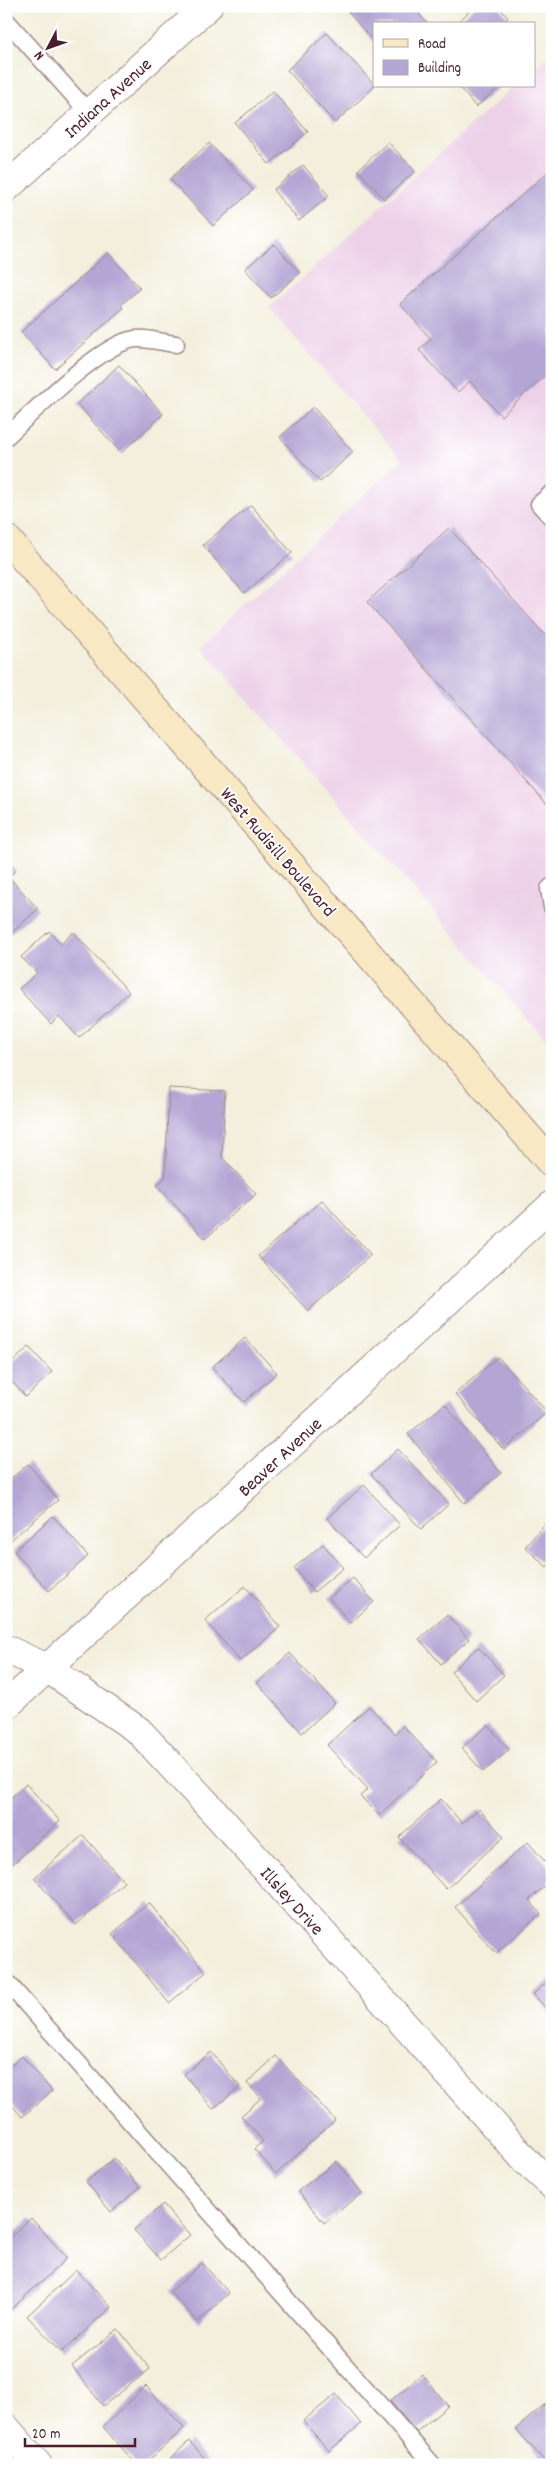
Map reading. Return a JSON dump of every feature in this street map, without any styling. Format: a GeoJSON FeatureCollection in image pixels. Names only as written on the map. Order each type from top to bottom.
{"type":"FeatureCollection","features":[{"type":"Feature","properties":{"kind":"street","name":"Indiana Avenue"},"geometry":{"type":"LineString","coordinates":[[6,188],[208,6]]}},
{"type":"Feature","properties":{"kind":"street","name":"West Rudisill Boulevard"},"geometry":{"type":"LineString","coordinates":[[6,538],[552,1164]]}},
{"type":"Feature","properties":{"kind":"street","name":"Beaver Avenue"},"geometry":{"type":"LineString","coordinates":[[6,1706],[552,1205]]}},
{"type":"Feature","properties":{"kind":"street","name":"Illsley Drive"},"geometry":{"type":"LineString","coordinates":[[6,1649],[48,1668],[139,1731],[220,1817],[526,2161],[552,2185]]}},
{"type":"Feature","properties":{"kind":"street"},"geometry":{"type":"LineString","coordinates":[[6,2428],[38,2465]]}},
{"type":"Feature","properties":{"kind":"lane"},"geometry":{"type":"LineString","coordinates":[[6,20],[89,113]]}},
{"type":"Feature","properties":{"kind":"lane"},"geometry":{"type":"LineString","coordinates":[[6,437],[82,370],[113,346],[132,339],[176,344]]}},
{"type":"Feature","properties":{"kind":"lane"},"geometry":{"type":"LineString","coordinates":[[552,492],[539,504],[552,518]]}},
{"type":"Feature","properties":{"kind":"lane"},"geometry":{"type":"LineString","coordinates":[[552,886],[549,889],[552,907]]}},
{"type":"Feature","properties":{"kind":"lane"},"geometry":{"type":"LineString","coordinates":[[6,1981],[77,2059],[434,2465]]}},
{"type":"Feature","properties":{"kind":"shaded area"},"geometry":{"type":"Polygon","coordinates":[[[552,52],[552,1046],[200,646],[402,460],[269,308],[512,88],[536,88],[536,66],[552,52]]]}},
{"type":"Feature","properties":{"kind":"building"},"geometry":{"type":"Polygon","coordinates":[[[354,6],[412,6],[426,22],[373,22],[373,41],[348,12],[354,6]]]}},
{"type":"Feature","properties":{"kind":"building"},"geometry":{"type":"Polygon","coordinates":[[[475,6],[498,6],[508,18],[504,22],[458,22],[475,6]]]}},
{"type":"Feature","properties":{"kind":"building"},"geometry":{"type":"Polygon","coordinates":[[[327,33],[373,83],[373,88],[335,123],[287,70],[327,33]]]}},
{"type":"Feature","properties":{"kind":"building"},"geometry":{"type":"Polygon","coordinates":[[[460,88],[498,88],[476,107],[460,88]]]}},
{"type":"Feature","properties":{"kind":"building"},"geometry":{"type":"Polygon","coordinates":[[[273,91],[308,132],[269,164],[235,123],[273,91]]]}},
{"type":"Feature","properties":{"kind":"building"},"geometry":{"type":"Polygon","coordinates":[[[388,142],[415,171],[384,199],[358,170],[388,142]]]}},
{"type":"Feature","properties":{"kind":"building"},"geometry":{"type":"Polygon","coordinates":[[[209,143],[253,190],[213,226],[170,179],[209,143]]]}},
{"type":"Feature","properties":{"kind":"building"},"geometry":{"type":"Polygon","coordinates":[[[303,165],[329,196],[299,221],[273,190],[303,165]]]}},
{"type":"Feature","properties":{"kind":"building"},"geometry":{"type":"Polygon","coordinates":[[[552,168],[552,369],[501,416],[470,381],[458,392],[419,350],[431,339],[400,304],[552,168]]]}},
{"type":"Feature","properties":{"kind":"building"},"geometry":{"type":"Polygon","coordinates":[[[274,244],[300,273],[271,298],[245,269],[274,244]]]}},
{"type":"Feature","properties":{"kind":"building"},"geometry":{"type":"Polygon","coordinates":[[[108,253],[140,288],[121,305],[123,308],[55,369],[21,332],[108,253]]]}},
{"type":"Feature","properties":{"kind":"building"},"geometry":{"type":"Polygon","coordinates":[[[119,365],[163,414],[121,453],[77,404],[119,365]]]}},
{"type":"Feature","properties":{"kind":"building"},"geometry":{"type":"Polygon","coordinates":[[[313,407],[353,452],[320,482],[280,437],[313,407]]]}},
{"type":"Feature","properties":{"kind":"building"},"geometry":{"type":"Polygon","coordinates":[[[251,505],[292,553],[244,593],[203,545],[251,505]]]}},
{"type":"Feature","properties":{"kind":"building"},"geometry":{"type":"Polygon","coordinates":[[[449,528],[552,643],[552,810],[367,602],[449,528]]]}},
{"type":"Feature","properties":{"kind":"building"},"geometry":{"type":"Polygon","coordinates":[[[6,860],[16,870],[9,877],[38,909],[6,938],[6,860]]]}},
{"type":"Feature","properties":{"kind":"building"},"geometry":{"type":"Polygon","coordinates":[[[49,931],[61,944],[73,932],[129,992],[79,1038],[59,1016],[51,1024],[19,989],[37,973],[21,957],[49,931]]]}},
{"type":"Feature","properties":{"kind":"building"},"geometry":{"type":"Polygon","coordinates":[[[169,1088],[225,1091],[222,1157],[256,1194],[205,1239],[157,1185],[165,1178],[169,1088]]]}},
{"type":"Feature","properties":{"kind":"building"},"geometry":{"type":"Polygon","coordinates":[[[322,1200],[371,1255],[308,1311],[258,1256],[322,1200]]]}},
{"type":"Feature","properties":{"kind":"building"},"geometry":{"type":"Polygon","coordinates":[[[245,1338],[277,1373],[244,1402],[212,1367],[245,1338]]]}},
{"type":"Feature","properties":{"kind":"building"},"geometry":{"type":"Polygon","coordinates":[[[29,1347],[52,1372],[26,1397],[6,1375],[6,1368],[29,1347]]]}},
{"type":"Feature","properties":{"kind":"building"},"geometry":{"type":"Polygon","coordinates":[[[498,1357],[547,1412],[504,1450],[455,1394],[498,1357]]]}},
{"type":"Feature","properties":{"kind":"building"},"geometry":{"type":"Polygon","coordinates":[[[445,1404],[501,1473],[464,1503],[408,1434],[445,1404]]]}},
{"type":"Feature","properties":{"kind":"building"},"geometry":{"type":"Polygon","coordinates":[[[398,1449],[449,1504],[421,1529],[371,1474],[398,1449]]]}},
{"type":"Feature","properties":{"kind":"building"},"geometry":{"type":"Polygon","coordinates":[[[28,1464],[58,1500],[6,1544],[6,1483],[28,1464]]]}},
{"type":"Feature","properties":{"kind":"building"},"geometry":{"type":"Polygon","coordinates":[[[364,1485],[400,1525],[364,1558],[327,1518],[364,1485]]]}},
{"type":"Feature","properties":{"kind":"building"},"geometry":{"type":"Polygon","coordinates":[[[53,1516],[88,1556],[49,1591],[14,1551],[53,1516]]]}},
{"type":"Feature","properties":{"kind":"building"},"geometry":{"type":"Polygon","coordinates":[[[550,1518],[552,1561],[547,1567],[525,1547],[550,1518]]]}},
{"type":"Feature","properties":{"kind":"building"},"geometry":{"type":"Polygon","coordinates":[[[323,1544],[343,1568],[314,1592],[294,1568],[323,1544]]]}},
{"type":"Feature","properties":{"kind":"building"},"geometry":{"type":"Polygon","coordinates":[[[353,1578],[374,1602],[350,1623],[329,1598],[353,1578]]]}},
{"type":"Feature","properties":{"kind":"building"},"geometry":{"type":"Polygon","coordinates":[[[245,1586],[280,1627],[240,1661],[205,1620],[245,1586]]]}},
{"type":"Feature","properties":{"kind":"building"},"geometry":{"type":"Polygon","coordinates":[[[447,1615],[469,1639],[441,1664],[419,1639],[447,1615]]]}},
{"type":"Feature","properties":{"kind":"building"},"geometry":{"type":"Polygon","coordinates":[[[478,1647],[504,1675],[476,1701],[451,1672],[478,1647]]]}},
{"type":"Feature","properties":{"kind":"building"},"geometry":{"type":"Polygon","coordinates":[[[290,1653],[335,1703],[302,1733],[257,1683],[290,1653]]]}},
{"type":"Feature","properties":{"kind":"building"},"geometry":{"type":"Polygon","coordinates":[[[369,1706],[395,1734],[403,1726],[437,1762],[379,1815],[360,1796],[368,1789],[327,1745],[369,1706]]]}},
{"type":"Feature","properties":{"kind":"building"},"geometry":{"type":"Polygon","coordinates":[[[488,1725],[509,1750],[483,1772],[462,1748],[488,1725]]]}},
{"type":"Feature","properties":{"kind":"building"},"geometry":{"type":"Polygon","coordinates":[[[26,1784],[60,1821],[6,1870],[6,1802],[26,1784]]]}},
{"type":"Feature","properties":{"kind":"building"},"geometry":{"type":"Polygon","coordinates":[[[441,1799],[462,1823],[479,1809],[504,1837],[446,1889],[399,1837],[441,1799]]]}},
{"type":"Feature","properties":{"kind":"building"},"geometry":{"type":"Polygon","coordinates":[[[83,1835],[124,1882],[76,1925],[34,1878],[83,1835]]]}},
{"type":"Feature","properties":{"kind":"building"},"geometry":{"type":"Polygon","coordinates":[[[528,1842],[552,1870],[552,1880],[529,1900],[541,1914],[496,1953],[455,1907],[528,1842]]]}},
{"type":"Feature","properties":{"kind":"building"},"geometry":{"type":"Polygon","coordinates":[[[149,1903],[206,1972],[169,2003],[112,1934],[149,1903]]]}},
{"type":"Feature","properties":{"kind":"building"},"geometry":{"type":"Polygon","coordinates":[[[552,1978],[552,2015],[533,1994],[552,1978]]]}},
{"type":"Feature","properties":{"kind":"building"},"geometry":{"type":"Polygon","coordinates":[[[211,2052],[240,2087],[213,2109],[184,2074],[211,2052]]]}},
{"type":"Feature","properties":{"kind":"building"},"geometry":{"type":"Polygon","coordinates":[[[22,2056],[52,2091],[22,2117],[6,2098],[6,2070],[22,2056]]]}},
{"type":"Feature","properties":{"kind":"building"},"geometry":{"type":"Polygon","coordinates":[[[276,2056],[335,2120],[276,2174],[254,2149],[263,2141],[241,2116],[261,2098],[247,2083],[276,2056]]]}},
{"type":"Feature","properties":{"kind":"building"},"geometry":{"type":"Polygon","coordinates":[[[114,2158],[140,2187],[111,2212],[86,2182],[114,2158]]]}},
{"type":"Feature","properties":{"kind":"building"},"geometry":{"type":"Polygon","coordinates":[[[337,2161],[362,2193],[324,2223],[298,2191],[337,2161]]]}},
{"type":"Feature","properties":{"kind":"building"},"geometry":{"type":"Polygon","coordinates":[[[163,2204],[190,2235],[161,2260],[134,2230],[163,2204]]]}},
{"type":"Feature","properties":{"kind":"building"},"geometry":{"type":"Polygon","coordinates":[[[31,2218],[67,2258],[6,2314],[6,2241],[31,2218]]]}},
{"type":"Feature","properties":{"kind":"building"},"geometry":{"type":"Polygon","coordinates":[[[202,2263],[229,2293],[198,2322],[170,2292],[202,2263]]]}},
{"type":"Feature","properties":{"kind":"building"},"geometry":{"type":"Polygon","coordinates":[[[76,2270],[111,2307],[62,2352],[27,2316],[76,2270]]]}},
{"type":"Feature","properties":{"kind":"building"},"geometry":{"type":"Polygon","coordinates":[[[118,2329],[150,2369],[103,2406],[72,2366],[118,2329]]]}},
{"type":"Feature","properties":{"kind":"building"},"geometry":{"type":"Polygon","coordinates":[[[422,2374],[448,2406],[416,2432],[390,2401],[422,2374]]]}},
{"type":"Feature","properties":{"kind":"building"},"geometry":{"type":"Polygon","coordinates":[[[146,2386],[184,2428],[144,2465],[137,2465],[103,2427],[146,2386]]]}},
{"type":"Feature","properties":{"kind":"building"},"geometry":{"type":"Polygon","coordinates":[[[336,2394],[361,2424],[329,2451],[303,2421],[336,2394]]]}},
{"type":"Feature","properties":{"kind":"building"},"geometry":{"type":"Polygon","coordinates":[[[552,2398],[552,2463],[548,2465],[516,2429],[552,2398]]]}},
{"type":"Feature","properties":{"kind":"building"},"geometry":{"type":"Polygon","coordinates":[[[189,2441],[211,2465],[164,2465],[189,2441]]]}}]}
